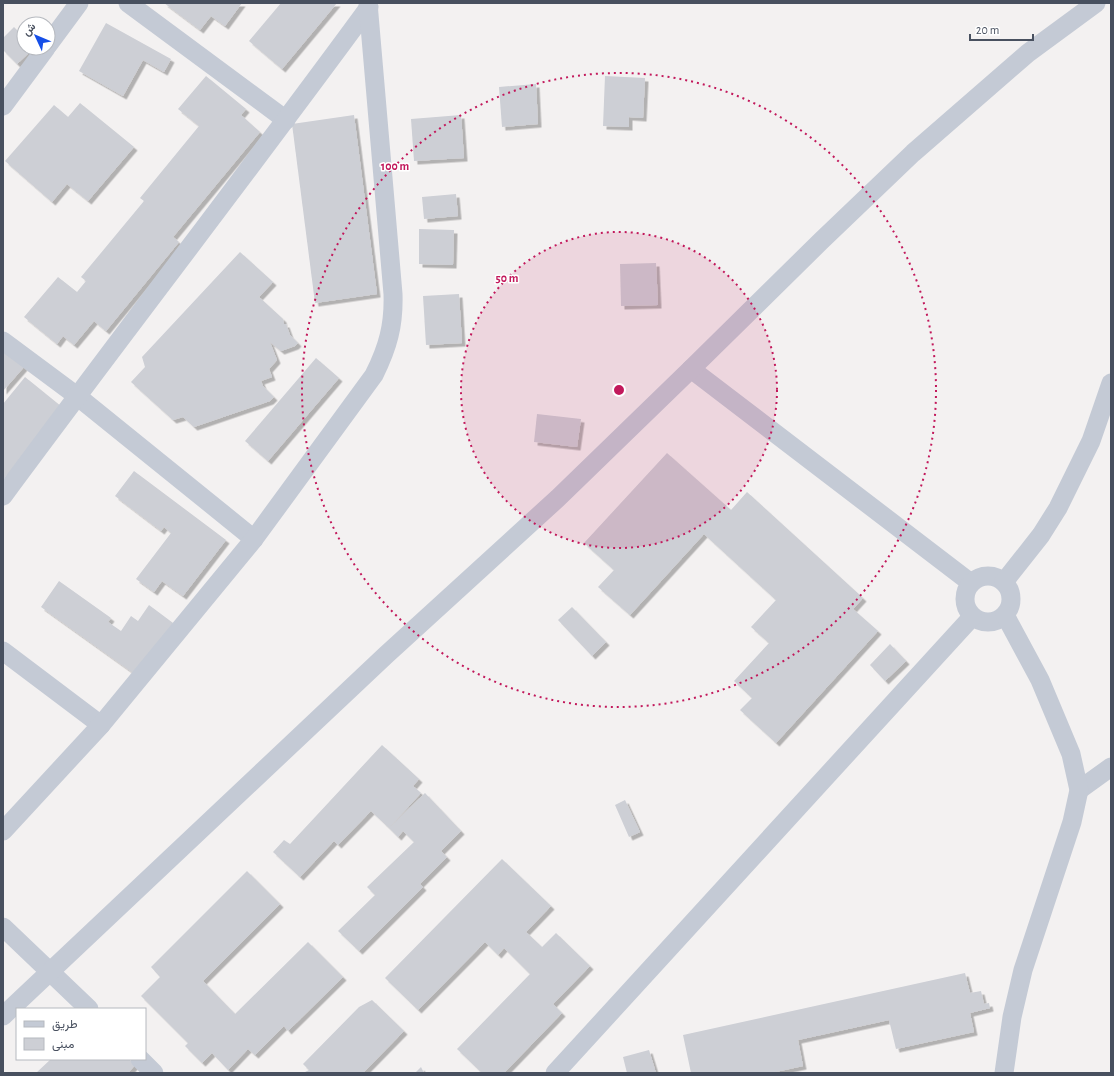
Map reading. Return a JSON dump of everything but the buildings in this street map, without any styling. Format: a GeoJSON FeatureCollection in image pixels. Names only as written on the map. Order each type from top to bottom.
{"type":"FeatureCollection","features":[{"type":"Feature","properties":{"kind":"street"},"geometry":{"type":"LineString","coordinates":[[56,34],[79,3]]}},
{"type":"Feature","properties":{"kind":"street"},"geometry":{"type":"LineString","coordinates":[[128,3],[286,120]]}},
{"type":"Feature","properties":{"kind":"street"},"geometry":{"type":"LineString","coordinates":[[3,1016],[386,655],[558,498],[913,153],[1028,53],[1096,3]]}},
{"type":"Feature","properties":{"kind":"street"},"geometry":{"type":"LineString","coordinates":[[3,496],[286,120],[368,5]]}},
{"type":"Feature","properties":{"kind":"street"},"geometry":{"type":"LineString","coordinates":[[3,831],[101,725],[254,539],[374,375],[383,358],[392,326],[393,294],[368,5]]}},
{"type":"Feature","properties":{"kind":"street"},"geometry":{"type":"LineString","coordinates":[[3,106],[40,56]]}},
{"type":"Feature","properties":{"kind":"street"},"geometry":{"type":"LineString","coordinates":[[3,341],[77,396],[254,539]]}},
{"type":"Feature","properties":{"kind":"street"},"geometry":{"type":"LineString","coordinates":[[691,369],[971,583]]}},
{"type":"Feature","properties":{"kind":"street"},"geometry":{"type":"LineString","coordinates":[[1004,582],[1041,535],[1058,508],[1091,441],[1111,383]]}},
{"type":"Feature","properties":{"kind":"street"},"geometry":{"type":"LineString","coordinates":[[987,576],[996,577],[1004,582],[1009,589],[1012,598],[1010,607],[1005,615],[998,620],[989,623],[972,617],[964,600],[966,591],[971,583],[978,578],[987,576]]}},
{"type":"Feature","properties":{"kind":"street"},"geometry":{"type":"LineString","coordinates":[[1004,1073],[1012,1017],[1023,970],[1072,822],[1079,790],[1071,754],[1040,680],[1005,615]]}},
{"type":"Feature","properties":{"kind":"street"},"geometry":{"type":"LineString","coordinates":[[555,1073],[972,617]]}},
{"type":"Feature","properties":{"kind":"street"},"geometry":{"type":"LineString","coordinates":[[3,651],[101,725]]}},
{"type":"Feature","properties":{"kind":"street"},"geometry":{"type":"LineString","coordinates":[[1079,790],[1111,767]]}},
{"type":"Feature","properties":{"kind":"street"},"geometry":{"type":"LineString","coordinates":[[3,927],[87,1008]]}},
{"type":"Feature","properties":{"kind":"street"},"geometry":{"type":"LineString","coordinates":[[141,1060],[154,1073]]}}]}
